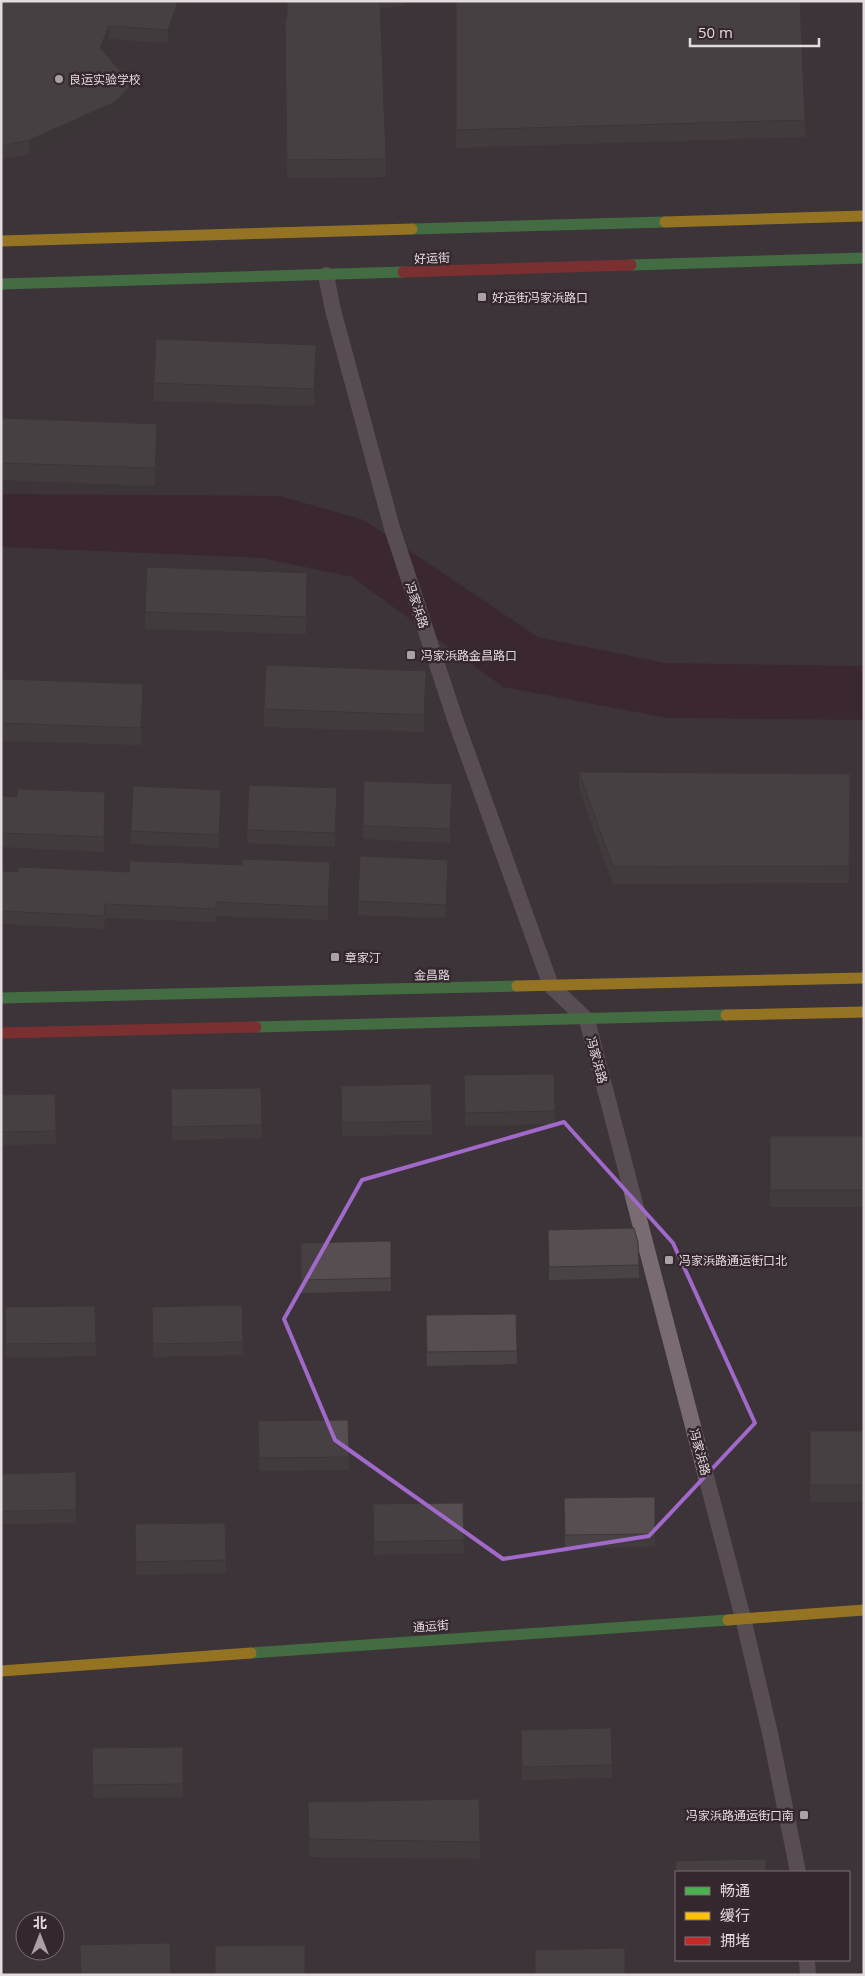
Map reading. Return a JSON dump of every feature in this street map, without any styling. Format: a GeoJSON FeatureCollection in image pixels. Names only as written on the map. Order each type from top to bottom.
{"type":"FeatureCollection","features":[{"type":"Feature","properties":{"kind":"street"},"geometry":{"type":"LineString","coordinates":[[1,241],[864,216]]}},
{"type":"Feature","properties":{"kind":"street","name":"好运街"},"geometry":{"type":"LineString","coordinates":[[1,284],[864,258]]}},
{"type":"Feature","properties":{"kind":"street","name":"冯家浜路"},"geometry":{"type":"LineString","coordinates":[[326,275],[333,310],[392,528],[426,634],[550,986],[587,1020],[743,1618],[770,1733],[798,1871]]}},
{"type":"Feature","properties":{"kind":"street","name":"金昌路"},"geometry":{"type":"LineString","coordinates":[[1,998],[864,978]]}},
{"type":"Feature","properties":{"kind":"street"},"geometry":{"type":"LineString","coordinates":[[1,1032],[587,1020],[864,1012]]}},
{"type":"Feature","properties":{"kind":"street","name":"通运街"},"geometry":{"type":"LineString","coordinates":[[1,1671],[864,1610]]}},
{"type":"Feature","properties":{"kind":"street"},"geometry":{"type":"LineString","coordinates":[[807,1961],[808,1975]]}},
{"type":"Feature","properties":{"kind":"highlighted area"},"geometry":{"type":"Polygon","coordinates":[[[564,1122],[673,1243],[755,1423],[649,1536],[503,1559],[335,1440],[284,1319],[362,1180],[564,1122]]]}},
{"type":"Feature","properties":{"kind":"shaded area"},"geometry":{"type":"Polygon","coordinates":[[[1,494],[280,496],[364,520],[538,637],[665,663],[864,666],[864,720],[667,718],[503,687],[352,577],[261,558],[1,547],[1,494]]]}},
{"type":"Feature","properties":{"kind":"building","name":"良运实验学校"},"geometry":{"type":"Polygon","coordinates":[[[1,1],[178,1],[168,30],[109,26],[100,48],[132,84],[115,102],[29,140],[1,146],[1,1]]]}},
{"type":"Feature","properties":{"kind":"building"},"geometry":{"type":"Polygon","coordinates":[[[287,1],[380,1],[386,159],[287,160],[285,20],[287,19],[287,1]]]}},
{"type":"Feature","properties":{"kind":"building"},"geometry":{"type":"Polygon","coordinates":[[[456,1],[800,1],[805,120],[456,130],[456,1]]]}},
{"type":"Feature","properties":{"kind":"building"},"geometry":{"type":"Polygon","coordinates":[[[156,339],[316,345],[314,389],[154,383],[156,339]]]}},
{"type":"Feature","properties":{"kind":"building"},"geometry":{"type":"Polygon","coordinates":[[[1,418],[157,424],[155,468],[1,463],[1,418]]]}},
{"type":"Feature","properties":{"kind":"building"},"geometry":{"type":"Polygon","coordinates":[[[147,567],[307,573],[306,617],[145,612],[147,567]]]}},
{"type":"Feature","properties":{"kind":"building"},"geometry":{"type":"Polygon","coordinates":[[[266,665],[426,671],[424,715],[264,709],[266,665]]]}},
{"type":"Feature","properties":{"kind":"building"},"geometry":{"type":"Polygon","coordinates":[[[1,679],[143,684],[141,728],[1,723],[1,679]]]}},
{"type":"Feature","properties":{"kind":"building"},"geometry":{"type":"Polygon","coordinates":[[[579,772],[850,774],[849,866],[613,867],[579,772]]]}},
{"type":"Feature","properties":{"kind":"building"},"geometry":{"type":"Polygon","coordinates":[[[364,781],[452,784],[450,829],[363,826],[364,781]]]}},
{"type":"Feature","properties":{"kind":"building"},"geometry":{"type":"Polygon","coordinates":[[[249,785],[337,788],[335,833],[247,830],[249,785]]]}},
{"type":"Feature","properties":{"kind":"building"},"geometry":{"type":"Polygon","coordinates":[[[133,786],[221,790],[219,835],[131,831],[133,786]]]}},
{"type":"Feature","properties":{"kind":"building"},"geometry":{"type":"Polygon","coordinates":[[[18,789],[105,792],[104,837],[1,833],[1,796],[17,797],[18,789]]]}},
{"type":"Feature","properties":{"kind":"building"},"geometry":{"type":"Polygon","coordinates":[[[360,856],[448,860],[446,905],[358,901],[360,856]]]}},
{"type":"Feature","properties":{"kind":"building"},"geometry":{"type":"Polygon","coordinates":[[[242,859],[330,862],[328,907],[216,902],[216,909],[105,904],[104,916],[1,911],[1,871],[18,872],[18,867],[129,872],[130,861],[242,865],[242,859]]]}},
{"type":"Feature","properties":{"kind":"building"},"geometry":{"type":"Polygon","coordinates":[[[554,1074],[555,1111],[465,1113],[464,1075],[554,1074]]]}},
{"type":"Feature","properties":{"kind":"building"},"geometry":{"type":"Polygon","coordinates":[[[431,1084],[432,1121],[342,1123],[341,1086],[431,1084]]]}},
{"type":"Feature","properties":{"kind":"building"},"geometry":{"type":"Polygon","coordinates":[[[261,1088],[262,1125],[172,1127],[171,1089],[261,1088]]]}},
{"type":"Feature","properties":{"kind":"building"},"geometry":{"type":"Polygon","coordinates":[[[55,1094],[56,1131],[1,1132],[1,1095],[55,1094]]]}},
{"type":"Feature","properties":{"kind":"building"},"geometry":{"type":"Polygon","coordinates":[[[770,1136],[864,1136],[864,1190],[770,1190],[770,1136]]]}},
{"type":"Feature","properties":{"kind":"building"},"geometry":{"type":"Polygon","coordinates":[[[634,1228],[638,1242],[639,1265],[549,1267],[548,1230],[634,1228]]]}},
{"type":"Feature","properties":{"kind":"building"},"geometry":{"type":"Polygon","coordinates":[[[391,1241],[391,1278],[301,1280],[301,1243],[391,1241]]]}},
{"type":"Feature","properties":{"kind":"building"},"geometry":{"type":"Polygon","coordinates":[[[242,1305],[243,1342],[153,1344],[152,1307],[242,1305]]]}},
{"type":"Feature","properties":{"kind":"building"},"geometry":{"type":"Polygon","coordinates":[[[95,1306],[96,1343],[6,1344],[5,1307],[95,1306]]]}},
{"type":"Feature","properties":{"kind":"building"},"geometry":{"type":"Polygon","coordinates":[[[516,1314],[517,1351],[427,1352],[426,1315],[516,1314]]]}},
{"type":"Feature","properties":{"kind":"building"},"geometry":{"type":"Polygon","coordinates":[[[348,1420],[349,1457],[259,1458],[258,1421],[348,1420]]]}},
{"type":"Feature","properties":{"kind":"building"},"geometry":{"type":"Polygon","coordinates":[[[810,1431],[864,1431],[864,1485],[810,1485],[810,1431]]]}},
{"type":"Feature","properties":{"kind":"building"},"geometry":{"type":"Polygon","coordinates":[[[76,1472],[76,1510],[1,1511],[1,1474],[76,1472]]]}},
{"type":"Feature","properties":{"kind":"building"},"geometry":{"type":"Polygon","coordinates":[[[655,1497],[655,1534],[565,1535],[564,1498],[655,1497]]]}},
{"type":"Feature","properties":{"kind":"building"},"geometry":{"type":"Polygon","coordinates":[[[463,1503],[464,1540],[374,1542],[373,1504],[463,1503]]]}},
{"type":"Feature","properties":{"kind":"building"},"geometry":{"type":"Polygon","coordinates":[[[225,1523],[226,1560],[136,1562],[135,1524],[225,1523]]]}},
{"type":"Feature","properties":{"kind":"building"},"geometry":{"type":"Polygon","coordinates":[[[611,1728],[612,1765],[522,1767],[521,1730],[611,1728]]]}},
{"type":"Feature","properties":{"kind":"building"},"geometry":{"type":"Polygon","coordinates":[[[183,1747],[183,1784],[93,1785],[92,1748],[183,1747]]]}},
{"type":"Feature","properties":{"kind":"building"},"geometry":{"type":"Polygon","coordinates":[[[479,1799],[480,1842],[309,1839],[308,1802],[479,1799]]]}},
{"type":"Feature","properties":{"kind":"building"},"geometry":{"type":"Polygon","coordinates":[[[766,1859],[766,1871],[676,1871],[676,1861],[766,1859]]]}},
{"type":"Feature","properties":{"kind":"building"},"geometry":{"type":"Polygon","coordinates":[[[170,1943],[171,1975],[81,1975],[80,1945],[170,1943]]]}},
{"type":"Feature","properties":{"kind":"building"},"geometry":{"type":"Polygon","coordinates":[[[305,1945],[305,1975],[215,1975],[215,1946],[305,1945]]]}},
{"type":"Feature","properties":{"kind":"building"},"geometry":{"type":"Polygon","coordinates":[[[625,1948],[625,1975],[535,1975],[535,1950],[625,1948]]]}},
{"type":"Feature","properties":{"kind":"traffic: fast"},"geometry":{"type":"LineString","coordinates":[[412,229],[665,222]]}},
{"type":"Feature","properties":{"kind":"traffic: fast"},"geometry":{"type":"LineString","coordinates":[[631,265],[864,258]]}},
{"type":"Feature","properties":{"kind":"traffic: fast"},"geometry":{"type":"LineString","coordinates":[[1,284],[403,272]]}},
{"type":"Feature","properties":{"kind":"traffic: fast"},"geometry":{"type":"LineString","coordinates":[[1,998],[517,986]]}},
{"type":"Feature","properties":{"kind":"traffic: fast"},"geometry":{"type":"LineString","coordinates":[[256,1027],[726,1015]]}},
{"type":"Feature","properties":{"kind":"traffic: fast"},"geometry":{"type":"LineString","coordinates":[[251,1653],[728,1620]]}},
{"type":"Feature","properties":{"kind":"traffic: slow"},"geometry":{"type":"LineString","coordinates":[[665,222],[864,216]]}},
{"type":"Feature","properties":{"kind":"traffic: slow"},"geometry":{"type":"LineString","coordinates":[[1,241],[412,229]]}},
{"type":"Feature","properties":{"kind":"traffic: slow"},"geometry":{"type":"LineString","coordinates":[[517,986],[864,978]]}},
{"type":"Feature","properties":{"kind":"traffic: slow"},"geometry":{"type":"LineString","coordinates":[[726,1015],[864,1012]]}},
{"type":"Feature","properties":{"kind":"traffic: slow"},"geometry":{"type":"LineString","coordinates":[[728,1620],[864,1610]]}},
{"type":"Feature","properties":{"kind":"traffic: slow"},"geometry":{"type":"LineString","coordinates":[[1,1671],[251,1653]]}},
{"type":"Feature","properties":{"kind":"traffic: jam"},"geometry":{"type":"LineString","coordinates":[[403,272],[631,265]]}},
{"type":"Feature","properties":{"kind":"traffic: jam"},"geometry":{"type":"LineString","coordinates":[[1,1033],[256,1027]]}},
{"type":"Feature","properties":{"kind":"place","name":"良运实验学校"},"geometry":{"type":"Point","coordinates":[59,79]}},
{"type":"Feature","properties":{"kind":"place","name":"好运街冯家浜路口"},"geometry":{"type":"Point","coordinates":[482,297]}},
{"type":"Feature","properties":{"kind":"place","name":"冯家浜路金昌路口"},"geometry":{"type":"Point","coordinates":[411,655]}},
{"type":"Feature","properties":{"kind":"place","name":"章家汀"},"geometry":{"type":"Point","coordinates":[335,957]}},
{"type":"Feature","properties":{"kind":"place","name":"冯家浜路通运街口北"},"geometry":{"type":"Point","coordinates":[669,1260]}},
{"type":"Feature","properties":{"kind":"place","name":"冯家浜路通运街口南"},"geometry":{"type":"Point","coordinates":[804,1815]}}]}
